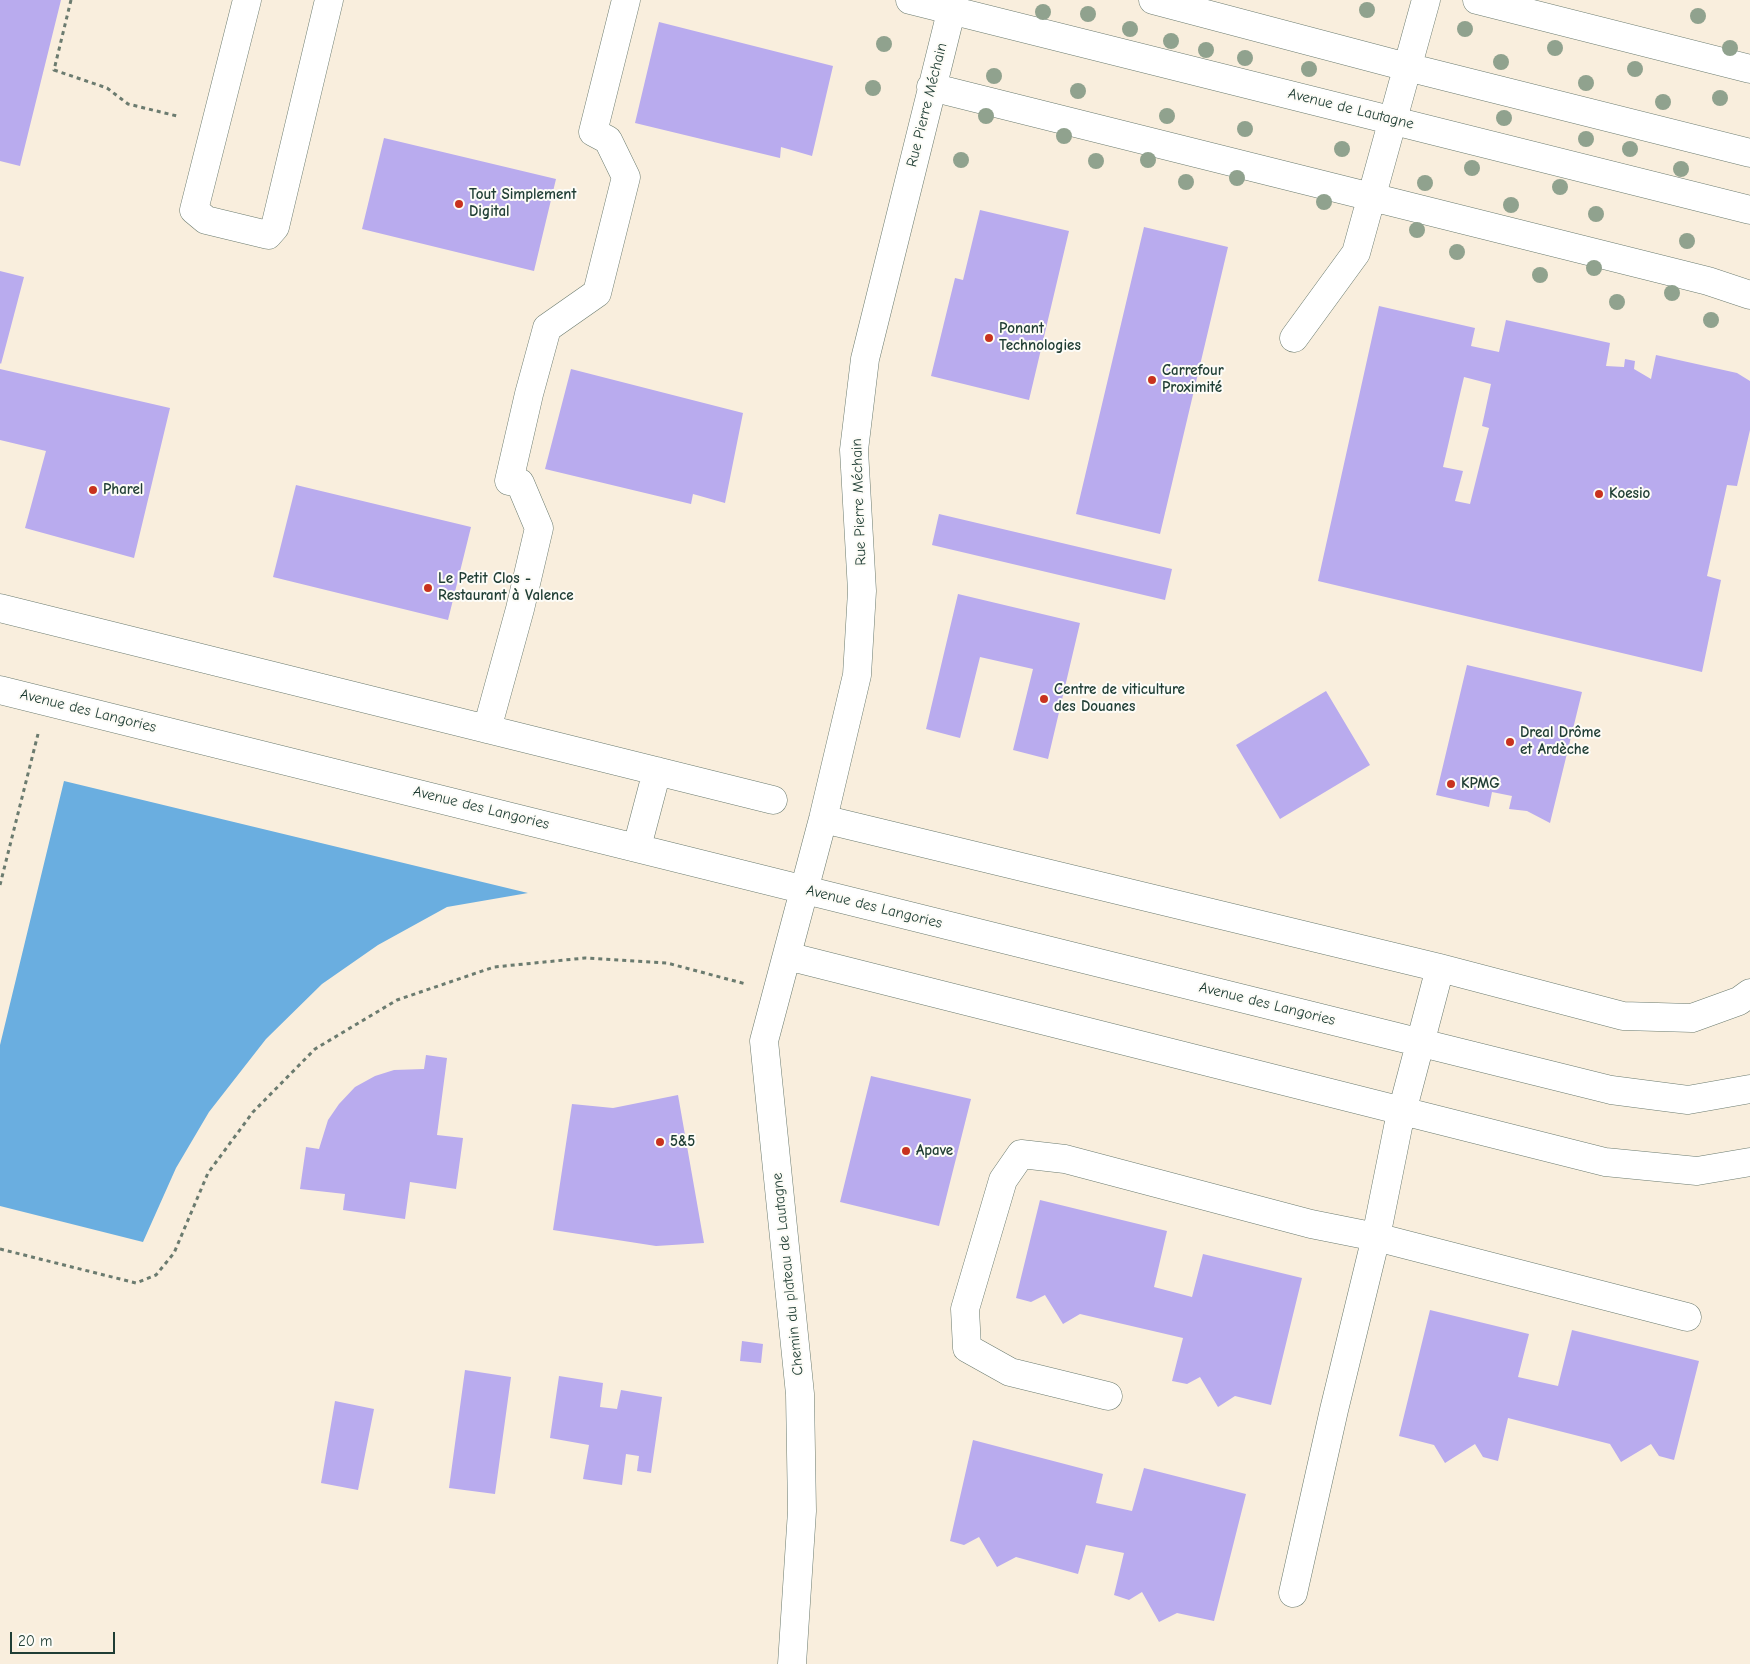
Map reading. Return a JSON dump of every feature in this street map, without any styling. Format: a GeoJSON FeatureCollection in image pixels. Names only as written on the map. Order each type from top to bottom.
{"type":"FeatureCollection","features":[{"type":"Feature","properties":{"kind":"street"},"geometry":{"type":"LineString","coordinates":[[247,0],[194,210],[206,220],[268,235],[275,227],[329,0]]}},
{"type":"Feature","properties":{"kind":"street"},"geometry":{"type":"LineString","coordinates":[[487,729],[520,609],[538,528],[520,483],[509,480],[529,394],[547,328],[597,294],[626,178],[608,140],[593,132],[626,0]]}},
{"type":"Feature","properties":{"kind":"street","name":"Avenue de Lautagne"},"geometry":{"type":"LineString","coordinates":[[910,0],[952,5],[1393,120],[1750,210]]}},
{"type":"Feature","properties":{"kind":"street"},"geometry":{"type":"LineString","coordinates":[[1153,0],[1407,67],[1750,153]]}},
{"type":"Feature","properties":{"kind":"street"},"geometry":{"type":"LineString","coordinates":[[1294,338],[1356,253],[1426,0]]}},
{"type":"Feature","properties":{"kind":"street"},"geometry":{"type":"LineString","coordinates":[[1477,0],[1750,69]]}},
{"type":"Feature","properties":{"kind":"street","name":"Rue Pierre Méchain"},"geometry":{"type":"LineString","coordinates":[[803,889],[823,818],[857,675],[862,591],[854,450],[865,359],[952,5]]}},
{"type":"Feature","properties":{"kind":"street"},"geometry":{"type":"LineString","coordinates":[[931,87],[1708,281],[1750,295]]}},
{"type":"Feature","properties":{"kind":"street"},"geometry":{"type":"LineString","coordinates":[[0,608],[772,800]]}},
{"type":"Feature","properties":{"kind":"street","name":"Avenue des Langories"},"geometry":{"type":"LineString","coordinates":[[0,690],[637,846],[1611,1090],[1688,1100],[1750,1089]]}},
{"type":"Feature","properties":{"kind":"street"},"geometry":{"type":"LineString","coordinates":[[637,846],[656,771]]}},
{"type":"Feature","properties":{"kind":"street"},"geometry":{"type":"LineString","coordinates":[[823,818],[1440,968],[1623,1016],[1692,1018],[1739,1001],[1750,992]]}},
{"type":"Feature","properties":{"kind":"street","name":"Chemin du plateau de Lautagne"},"geometry":{"type":"LineString","coordinates":[[792,1664],[802,1511],[800,1394],[764,1041],[803,889]]}},
{"type":"Feature","properties":{"kind":"street"},"geometry":{"type":"LineString","coordinates":[[787,956],[1605,1162],[1697,1170],[1750,1162]]}},
{"type":"Feature","properties":{"kind":"street"},"geometry":{"type":"LineString","coordinates":[[1293,1593],[1334,1410],[1376,1237],[1402,1110],[1440,968]]}},
{"type":"Feature","properties":{"kind":"street"},"geometry":{"type":"LineString","coordinates":[[1108,1396],[1010,1372],[967,1348],[965,1309],[1003,1180],[1021,1154],[1065,1160],[1310,1224],[1376,1237],[1687,1317]]}},
{"type":"Feature","properties":{"kind":"path"},"geometry":{"type":"LineString","coordinates":[[70,0],[54,70],[107,88],[128,104],[177,116]]}},
{"type":"Feature","properties":{"kind":"path"},"geometry":{"type":"LineString","coordinates":[[0,885],[38,734]]}},
{"type":"Feature","properties":{"kind":"path"},"geometry":{"type":"LineString","coordinates":[[0,1249],[136,1283],[156,1275],[174,1253],[208,1173],[253,1112],[315,1049],[397,1000],[494,967],[585,958],[667,963],[777,992]]}},
{"type":"Feature","properties":{"kind":"water"},"geometry":{"type":"Polygon","coordinates":[[[64,781],[528,893],[447,907],[378,945],[322,984],[266,1039],[209,1112],[176,1168],[143,1242],[0,1206],[0,1045],[64,781]]]}},
{"type":"Feature","properties":{"kind":"building"},"geometry":{"type":"Polygon","coordinates":[[[0,0],[61,0],[20,166],[0,161],[0,0]]]}},
{"type":"Feature","properties":{"kind":"building"},"geometry":{"type":"Polygon","coordinates":[[[659,22],[833,66],[812,156],[781,147],[780,158],[635,123],[659,22]]]}},
{"type":"Feature","properties":{"kind":"building"},"geometry":{"type":"Polygon","coordinates":[[[384,138],[556,179],[534,271],[362,229],[384,138]]]}},
{"type":"Feature","properties":{"kind":"building","name":"Ponant Technologies"},"geometry":{"type":"Polygon","coordinates":[[[980,210],[1069,231],[1029,400],[931,376],[955,278],[963,280],[980,210]]]}},
{"type":"Feature","properties":{"kind":"building","name":"Carrefour Proximité"},"geometry":{"type":"Polygon","coordinates":[[[1144,227],[1228,247],[1160,534],[1076,514],[1144,227]]]}},
{"type":"Feature","properties":{"kind":"building"},"geometry":{"type":"Polygon","coordinates":[[[0,271],[24,277],[1,364],[0,363],[0,271]]]}},
{"type":"Feature","properties":{"kind":"building","name":"Koesio"},"geometry":{"type":"Polygon","coordinates":[[[1379,306],[1475,328],[1471,346],[1499,352],[1506,320],[1610,343],[1606,366],[1624,367],[1625,359],[1635,361],[1634,369],[1651,379],[1656,355],[1737,373],[1750,381],[1750,430],[1737,486],[1727,485],[1707,576],[1721,580],[1702,672],[1318,581],[1379,306]],[[1464,377],[1443,467],[1463,471],[1455,501],[1470,504],[1489,428],[1482,426],[1491,384],[1464,377]]]}},
{"type":"Feature","properties":{"kind":"building","name":"Pharel"},"geometry":{"type":"Polygon","coordinates":[[[0,369],[170,408],[134,558],[25,528],[46,451],[0,440],[0,369]]]}},
{"type":"Feature","properties":{"kind":"building"},"geometry":{"type":"Polygon","coordinates":[[[571,369],[743,413],[725,503],[693,494],[691,504],[545,469],[571,369]]]}},
{"type":"Feature","properties":{"kind":"building"},"geometry":{"type":"Polygon","coordinates":[[[296,485],[471,527],[448,620],[273,577],[296,485]]]}},
{"type":"Feature","properties":{"kind":"building"},"geometry":{"type":"Polygon","coordinates":[[[939,514],[1172,569],[1165,600],[932,545],[939,514]]]}},
{"type":"Feature","properties":{"kind":"building","name":"Centre de viticulture des Douanes"},"geometry":{"type":"Polygon","coordinates":[[[958,594],[1080,623],[1048,759],[1013,750],[1033,669],[980,657],[960,738],[926,729],[958,594]]]}},
{"type":"Feature","properties":{"kind":"building"},"geometry":{"type":"Polygon","coordinates":[[[1467,665],[1582,692],[1550,823],[1527,811],[1509,809],[1512,796],[1492,792],[1489,807],[1436,795],[1467,665]]]}},
{"type":"Feature","properties":{"kind":"building"},"geometry":{"type":"Polygon","coordinates":[[[1326,691],[1370,765],[1280,819],[1236,745],[1326,691]]]}},
{"type":"Feature","properties":{"kind":"building"},"geometry":{"type":"Polygon","coordinates":[[[426,1055],[447,1058],[437,1135],[463,1138],[456,1189],[410,1182],[405,1219],[343,1210],[345,1194],[300,1189],[306,1147],[319,1149],[328,1120],[339,1104],[355,1087],[375,1076],[394,1070],[424,1069],[426,1055]]]}},
{"type":"Feature","properties":{"kind":"building","name":"Apave"},"geometry":{"type":"Polygon","coordinates":[[[871,1076],[971,1099],[939,1226],[840,1202],[871,1076]]]}},
{"type":"Feature","properties":{"kind":"building"},"geometry":{"type":"Polygon","coordinates":[[[678,1095],[704,1243],[656,1246],[553,1230],[572,1104],[613,1108],[678,1095]]]}},
{"type":"Feature","properties":{"kind":"building"},"geometry":{"type":"Polygon","coordinates":[[[1040,1200],[1167,1231],[1154,1287],[1192,1297],[1203,1254],[1302,1278],[1271,1405],[1235,1396],[1218,1407],[1200,1377],[1187,1384],[1172,1381],[1183,1338],[1080,1314],[1063,1324],[1045,1295],[1031,1302],[1016,1298],[1040,1200]]]}},
{"type":"Feature","properties":{"kind":"building"},"geometry":{"type":"Polygon","coordinates":[[[1430,1310],[1529,1334],[1518,1377],[1558,1386],[1572,1330],[1699,1361],[1674,1460],[1659,1456],[1651,1444],[1621,1462],[1610,1444],[1508,1418],[1498,1461],[1483,1457],[1475,1444],[1445,1463],[1434,1445],[1399,1436],[1430,1310]]]}},
{"type":"Feature","properties":{"kind":"building"},"geometry":{"type":"Polygon","coordinates":[[[742,1341],[763,1344],[761,1363],[740,1361],[742,1341]]]}},
{"type":"Feature","properties":{"kind":"building"},"geometry":{"type":"Polygon","coordinates":[[[465,1370],[511,1377],[495,1494],[449,1488],[465,1370]]]}},
{"type":"Feature","properties":{"kind":"building"},"geometry":{"type":"Polygon","coordinates":[[[559,1376],[603,1383],[600,1407],[617,1409],[621,1390],[662,1397],[651,1473],[637,1471],[639,1456],[626,1454],[622,1485],[583,1479],[589,1445],[550,1438],[559,1376]]]}},
{"type":"Feature","properties":{"kind":"building"},"geometry":{"type":"Polygon","coordinates":[[[335,1401],[374,1409],[358,1490],[321,1483],[335,1401]]]}},
{"type":"Feature","properties":{"kind":"building"},"geometry":{"type":"Polygon","coordinates":[[[973,1440],[1103,1474],[1096,1503],[1132,1511],[1144,1468],[1246,1494],[1214,1621],[1177,1613],[1159,1622],[1142,1592],[1129,1600],[1114,1595],[1124,1553],[1086,1545],[1078,1574],[1016,1557],[997,1567],[979,1537],[964,1545],[950,1541],[973,1440]]]}},
{"type":"Feature","properties":{"kind":"place","name":"Tout Simplement Digital"},"geometry":{"type":"Point","coordinates":[459,204]}},
{"type":"Feature","properties":{"kind":"place","name":"Ponant Technologies"},"geometry":{"type":"Point","coordinates":[989,338]}},
{"type":"Feature","properties":{"kind":"place","name":"Carrefour Proximité"},"geometry":{"type":"Point","coordinates":[1152,380]}},
{"type":"Feature","properties":{"kind":"place","name":"Pharel"},"geometry":{"type":"Point","coordinates":[93,490]}},
{"type":"Feature","properties":{"kind":"place","name":"Koesio"},"geometry":{"type":"Point","coordinates":[1599,494]}},
{"type":"Feature","properties":{"kind":"place","name":"Le Petit Clos - Restaurant à Valence"},"geometry":{"type":"Point","coordinates":[428,588]}},
{"type":"Feature","properties":{"kind":"place","name":"Centre de viticulture des Douanes"},"geometry":{"type":"Point","coordinates":[1044,699]}},
{"type":"Feature","properties":{"kind":"place","name":"Dreal Drôme et Ardèche"},"geometry":{"type":"Point","coordinates":[1510,742]}},
{"type":"Feature","properties":{"kind":"place","name":"KPMG"},"geometry":{"type":"Point","coordinates":[1451,784]}},
{"type":"Feature","properties":{"kind":"place","name":"5&5"},"geometry":{"type":"Point","coordinates":[660,1142]}},
{"type":"Feature","properties":{"kind":"place","name":"Apave"},"geometry":{"type":"Point","coordinates":[906,1151]}}]}
